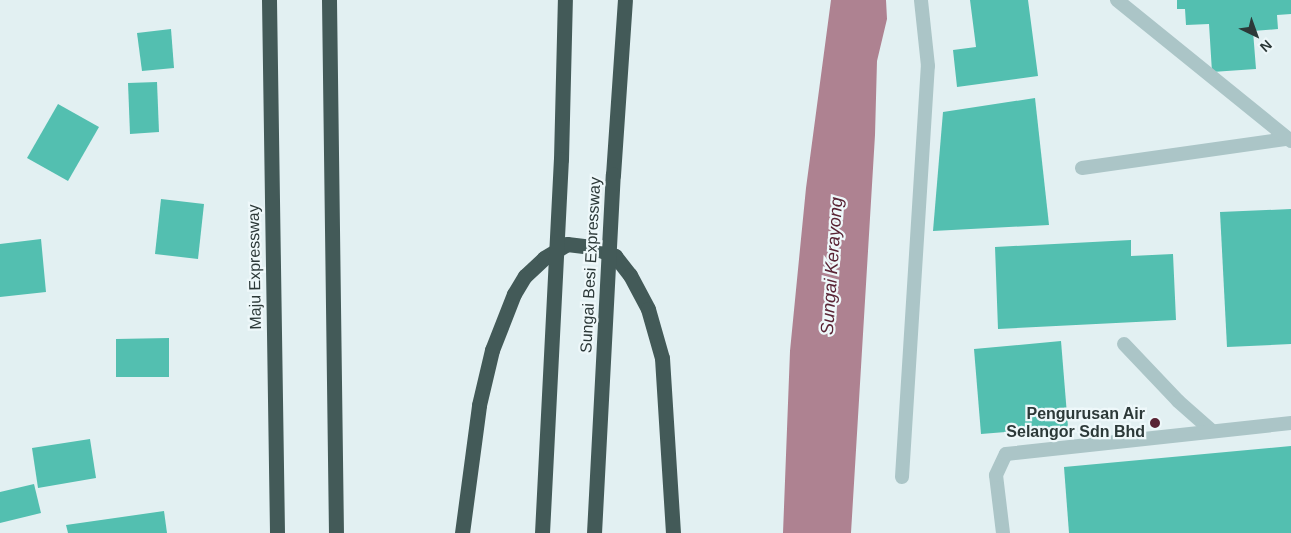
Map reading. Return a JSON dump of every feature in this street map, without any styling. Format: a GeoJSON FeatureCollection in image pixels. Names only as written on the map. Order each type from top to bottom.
{"type":"FeatureCollection","features":[{"type":"Feature","properties":{"kind":"highway","name":"Maju Expressway"},"geometry":{"type":"LineString","coordinates":[[269,0],[276,533]]}},
{"type":"Feature","properties":{"kind":"highway"},"geometry":{"type":"LineString","coordinates":[[329,0],[336,533]]}},
{"type":"Feature","properties":{"kind":"highway"},"geometry":{"type":"LineString","coordinates":[[542,533],[561,159],[565,0]]}},
{"type":"Feature","properties":{"kind":"highway","name":"Sungai Besi Expressway"},"geometry":{"type":"LineString","coordinates":[[594,533],[625,0]]}},
{"type":"Feature","properties":{"kind":"highway"},"geometry":{"type":"LineString","coordinates":[[462,533],[479,405],[492,350],[514,294],[525,276],[544,258],[567,244],[592,247],[615,256],[630,275],[648,309],[662,358],[673,533]]}},
{"type":"Feature","properties":{"kind":"street"},"geometry":{"type":"LineString","coordinates":[[902,477],[928,66],[921,0]]}},
{"type":"Feature","properties":{"kind":"street"},"geometry":{"type":"LineString","coordinates":[[1117,0],[1289,140]]}},
{"type":"Feature","properties":{"kind":"street"},"geometry":{"type":"LineString","coordinates":[[1082,168],[1289,140]]}},
{"type":"Feature","properties":{"kind":"street"},"geometry":{"type":"LineString","coordinates":[[1124,344],[1178,401],[1212,431]]}},
{"type":"Feature","properties":{"kind":"street"},"geometry":{"type":"LineString","coordinates":[[1003,533],[996,475],[1006,454],[1291,423]]}},
{"type":"Feature","properties":{"kind":"water","name":"Sungai Kerayong"},"geometry":{"type":"Polygon","coordinates":[[[831,0],[886,0],[887,19],[877,61],[875,135],[851,533],[783,533],[790,351],[806,188],[831,0]]]}},
{"type":"Feature","properties":{"kind":"building"},"geometry":{"type":"Polygon","coordinates":[[[970,0],[1028,0],[1038,76],[957,87],[953,50],[976,47],[970,0]]]}},
{"type":"Feature","properties":{"kind":"building"},"geometry":{"type":"Polygon","coordinates":[[[1177,0],[1291,0],[1291,14],[1277,15],[1278,29],[1253,31],[1256,69],[1212,72],[1209,24],[1186,25],[1185,9],[1177,9],[1177,0]]]}},
{"type":"Feature","properties":{"kind":"building"},"geometry":{"type":"Polygon","coordinates":[[[171,29],[174,68],[142,71],[137,33],[171,29]]]}},
{"type":"Feature","properties":{"kind":"building"},"geometry":{"type":"Polygon","coordinates":[[[157,82],[159,132],[130,134],[128,83],[157,82]]]}},
{"type":"Feature","properties":{"kind":"building"},"geometry":{"type":"Polygon","coordinates":[[[1035,98],[1049,225],[933,231],[943,112],[1035,98]]]}},
{"type":"Feature","properties":{"kind":"building"},"geometry":{"type":"Polygon","coordinates":[[[58,104],[99,127],[68,181],[27,158],[58,104]]]}},
{"type":"Feature","properties":{"kind":"building"},"geometry":{"type":"Polygon","coordinates":[[[161,199],[204,204],[198,259],[155,254],[161,199]]]}},
{"type":"Feature","properties":{"kind":"building"},"geometry":{"type":"Polygon","coordinates":[[[1291,209],[1291,344],[1227,347],[1220,212],[1291,209]]]}},
{"type":"Feature","properties":{"kind":"building"},"geometry":{"type":"Polygon","coordinates":[[[41,239],[46,292],[0,297],[0,244],[41,239]]]}},
{"type":"Feature","properties":{"kind":"building"},"geometry":{"type":"Polygon","coordinates":[[[1131,240],[1131,256],[1173,254],[1176,320],[998,329],[995,247],[1131,240]]]}},
{"type":"Feature","properties":{"kind":"building"},"geometry":{"type":"Polygon","coordinates":[[[169,338],[169,377],[116,377],[116,339],[169,338]]]}},
{"type":"Feature","properties":{"kind":"building"},"geometry":{"type":"Polygon","coordinates":[[[1061,341],[1068,427],[981,434],[974,349],[1061,341]]]}},
{"type":"Feature","properties":{"kind":"building"},"geometry":{"type":"Polygon","coordinates":[[[90,439],[96,478],[38,488],[32,448],[90,439]]]}},
{"type":"Feature","properties":{"kind":"building"},"geometry":{"type":"Polygon","coordinates":[[[1291,446],[1291,533],[1069,533],[1064,467],[1291,446]]]}},
{"type":"Feature","properties":{"kind":"building"},"geometry":{"type":"Polygon","coordinates":[[[34,484],[41,513],[0,523],[0,492],[34,484]]]}},
{"type":"Feature","properties":{"kind":"building"},"geometry":{"type":"Polygon","coordinates":[[[164,511],[167,533],[68,533],[66,525],[164,511]]]}},
{"type":"Feature","properties":{"kind":"place","name":"Pengurusan Air Selangor Sdn Bhd"},"geometry":{"type":"Point","coordinates":[1155,423]}}]}
